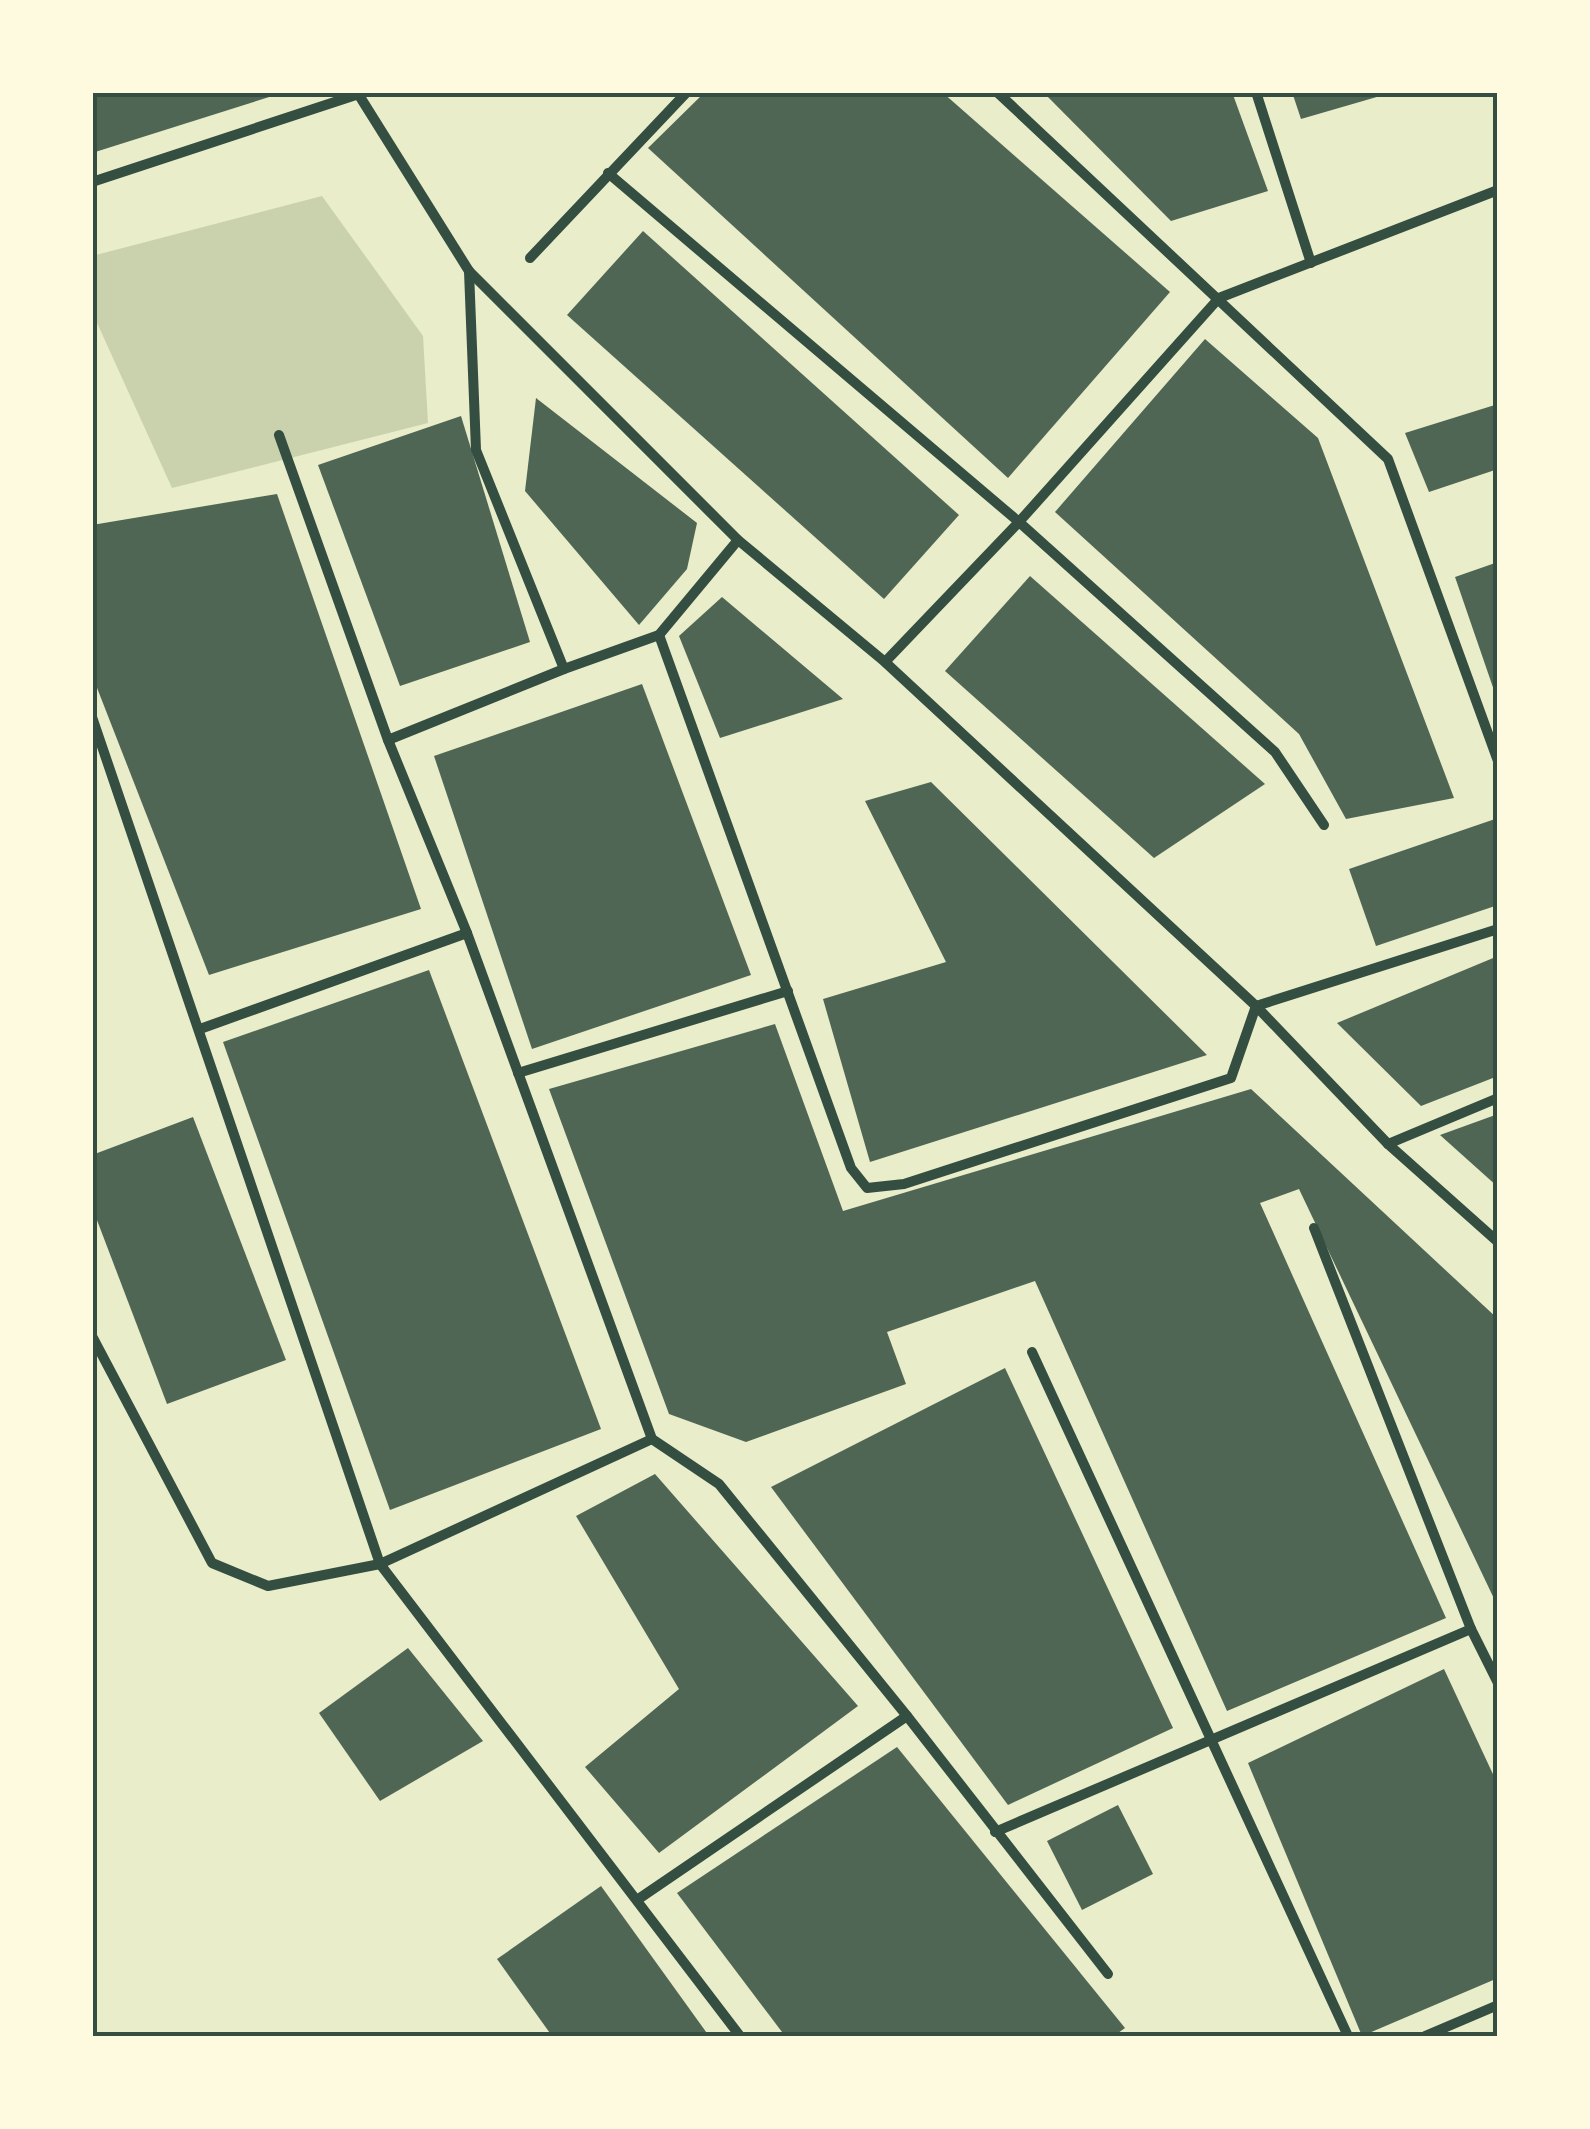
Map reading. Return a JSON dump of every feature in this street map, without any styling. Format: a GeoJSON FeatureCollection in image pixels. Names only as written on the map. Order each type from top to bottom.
{"type":"FeatureCollection","features":[{"type":"Feature","properties":{"kind":"street"},"geometry":{"type":"LineString","coordinates":[[530,258],[686,92]]}},
{"type":"Feature","properties":{"kind":"street"},"geometry":{"type":"LineString","coordinates":[[997,92],[1388,460],[1498,761]]}},
{"type":"Feature","properties":{"kind":"street"},"geometry":{"type":"LineString","coordinates":[[1256,92],[1311,263]]}},
{"type":"Feature","properties":{"kind":"street"},"geometry":{"type":"LineString","coordinates":[[92,182],[360,93],[468,271],[738,540],[885,662],[1256,1006],[1388,1144],[1498,1242]]}},
{"type":"Feature","properties":{"kind":"street"},"geometry":{"type":"LineString","coordinates":[[608,173],[1018,522],[1275,752],[1324,825]]}},
{"type":"Feature","properties":{"kind":"street"},"geometry":{"type":"LineString","coordinates":[[885,662],[1018,522],[1219,298],[1498,190]]}},
{"type":"Feature","properties":{"kind":"street"},"geometry":{"type":"LineString","coordinates":[[468,271],[476,450],[564,670]]}},
{"type":"Feature","properties":{"kind":"street"},"geometry":{"type":"LineString","coordinates":[[279,435],[388,740],[467,934],[652,1438],[719,1484],[1108,1974]]}},
{"type":"Feature","properties":{"kind":"street"},"geometry":{"type":"LineString","coordinates":[[388,740],[659,636],[738,540]]}},
{"type":"Feature","properties":{"kind":"street"},"geometry":{"type":"LineString","coordinates":[[659,636],[851,1168],[867,1188],[904,1184],[1231,1078],[1256,1006]]}},
{"type":"Feature","properties":{"kind":"street"},"geometry":{"type":"LineString","coordinates":[[92,717],[380,1564],[740,2036]]}},
{"type":"Feature","properties":{"kind":"street"},"geometry":{"type":"LineString","coordinates":[[1256,1006],[1498,929]]}},
{"type":"Feature","properties":{"kind":"street"},"geometry":{"type":"LineString","coordinates":[[200,1030],[467,934]]}},
{"type":"Feature","properties":{"kind":"street"},"geometry":{"type":"LineString","coordinates":[[518,1073],[788,991]]}},
{"type":"Feature","properties":{"kind":"street"},"geometry":{"type":"LineString","coordinates":[[1388,1144],[1498,1098]]}},
{"type":"Feature","properties":{"kind":"street"},"geometry":{"type":"LineString","coordinates":[[1314,1228],[1472,1629],[1498,1683]]}},
{"type":"Feature","properties":{"kind":"street"},"geometry":{"type":"LineString","coordinates":[[92,1336],[212,1563],[268,1586],[380,1564],[652,1438]]}},
{"type":"Feature","properties":{"kind":"street"},"geometry":{"type":"LineString","coordinates":[[1032,1352],[1348,2036]]}},
{"type":"Feature","properties":{"kind":"street"},"geometry":{"type":"LineString","coordinates":[[995,1832],[1472,1629]]}},
{"type":"Feature","properties":{"kind":"street"},"geometry":{"type":"LineString","coordinates":[[637,1900],[906,1716]]}},
{"type":"Feature","properties":{"kind":"street"},"geometry":{"type":"LineString","coordinates":[[1425,2036],[1498,2005]]}},
{"type":"Feature","properties":{"kind":"green space"},"geometry":{"type":"Polygon","coordinates":[[[322,196],[423,336],[428,423],[172,488],[93,314],[92,256],[322,196]]]}},
{"type":"Feature","properties":{"kind":"building"},"geometry":{"type":"Polygon","coordinates":[[[92,92],[281,92],[282,93],[92,153],[92,92]]]}},
{"type":"Feature","properties":{"kind":"building"},"geometry":{"type":"Polygon","coordinates":[[[705,92],[942,92],[1170,292],[1008,478],[648,148],[705,92]]]}},
{"type":"Feature","properties":{"kind":"building"},"geometry":{"type":"Polygon","coordinates":[[[1043,92],[1232,92],[1268,191],[1171,221],[1043,92]]]}},
{"type":"Feature","properties":{"kind":"building"},"geometry":{"type":"Polygon","coordinates":[[[1292,92],[1387,92],[1387,94],[1301,119],[1292,92]]]}},
{"type":"Feature","properties":{"kind":"building"},"geometry":{"type":"Polygon","coordinates":[[[643,231],[959,515],[884,599],[567,315],[643,231]]]}},
{"type":"Feature","properties":{"kind":"building"},"geometry":{"type":"Polygon","coordinates":[[[1205,339],[1318,438],[1454,798],[1346,819],[1299,734],[1055,512],[1205,339]]]}},
{"type":"Feature","properties":{"kind":"building"},"geometry":{"type":"Polygon","coordinates":[[[536,398],[697,523],[687,569],[639,625],[525,491],[536,398]]]}},
{"type":"Feature","properties":{"kind":"building"},"geometry":{"type":"Polygon","coordinates":[[[1498,404],[1498,469],[1429,492],[1405,433],[1498,404]]]}},
{"type":"Feature","properties":{"kind":"building"},"geometry":{"type":"Polygon","coordinates":[[[461,416],[530,642],[400,686],[318,465],[461,416]]]}},
{"type":"Feature","properties":{"kind":"building"},"geometry":{"type":"Polygon","coordinates":[[[277,494],[421,909],[209,975],[92,675],[92,525],[277,494]]]}},
{"type":"Feature","properties":{"kind":"building"},"geometry":{"type":"Polygon","coordinates":[[[1498,562],[1498,698],[1497,699],[1455,577],[1498,562]]]}},
{"type":"Feature","properties":{"kind":"building"},"geometry":{"type":"Polygon","coordinates":[[[1030,576],[1265,784],[1154,858],[945,671],[1030,576]]]}},
{"type":"Feature","properties":{"kind":"building"},"geometry":{"type":"Polygon","coordinates":[[[722,597],[843,699],[720,738],[679,636],[722,597]]]}},
{"type":"Feature","properties":{"kind":"building"},"geometry":{"type":"Polygon","coordinates":[[[642,684],[751,975],[532,1049],[434,756],[642,684]]]}},
{"type":"Feature","properties":{"kind":"building"},"geometry":{"type":"Polygon","coordinates":[[[931,782],[1207,1055],[870,1162],[823,999],[946,962],[865,801],[931,782]]]}},
{"type":"Feature","properties":{"kind":"building"},"geometry":{"type":"Polygon","coordinates":[[[1498,818],[1498,905],[1376,946],[1349,869],[1498,818]]]}},
{"type":"Feature","properties":{"kind":"building"},"geometry":{"type":"Polygon","coordinates":[[[1498,956],[1498,1076],[1421,1106],[1337,1023],[1498,956]]]}},
{"type":"Feature","properties":{"kind":"building"},"geometry":{"type":"Polygon","coordinates":[[[429,970],[601,1429],[390,1510],[223,1042],[429,970]]]}},
{"type":"Feature","properties":{"kind":"building"},"geometry":{"type":"Polygon","coordinates":[[[775,1024],[843,1211],[1251,1089],[1498,1319],[1498,1607],[1299,1189],[1260,1203],[1446,1618],[1227,1711],[1035,1281],[887,1332],[906,1384],[746,1442],[669,1414],[549,1089],[775,1024]]]}},
{"type":"Feature","properties":{"kind":"building"},"geometry":{"type":"Polygon","coordinates":[[[1498,1114],[1498,1187],[1440,1135],[1498,1114]]]}},
{"type":"Feature","properties":{"kind":"building"},"geometry":{"type":"Polygon","coordinates":[[[193,1117],[286,1360],[167,1404],[92,1207],[92,1155],[193,1117]]]}},
{"type":"Feature","properties":{"kind":"building"},"geometry":{"type":"Polygon","coordinates":[[[1005,1368],[1173,1728],[1008,1805],[771,1487],[1005,1368]]]}},
{"type":"Feature","properties":{"kind":"building"},"geometry":{"type":"Polygon","coordinates":[[[655,1474],[858,1706],[659,1853],[585,1767],[679,1689],[576,1516],[655,1474]]]}},
{"type":"Feature","properties":{"kind":"building"},"geometry":{"type":"Polygon","coordinates":[[[408,1648],[483,1741],[380,1801],[319,1713],[408,1648]]]}},
{"type":"Feature","properties":{"kind":"building"},"geometry":{"type":"Polygon","coordinates":[[[1444,1669],[1498,1785],[1498,1978],[1362,2036],[1248,1763],[1444,1669]]]}},
{"type":"Feature","properties":{"kind":"building"},"geometry":{"type":"Polygon","coordinates":[[[897,1747],[1125,2028],[1114,2036],[785,2036],[677,1893],[897,1747]]]}},
{"type":"Feature","properties":{"kind":"building"},"geometry":{"type":"Polygon","coordinates":[[[1118,1805],[1153,1874],[1082,1910],[1047,1841],[1118,1805]]]}},
{"type":"Feature","properties":{"kind":"building"},"geometry":{"type":"Polygon","coordinates":[[[601,1886],[709,2036],[552,2036],[497,1959],[601,1886]]]}}]}
